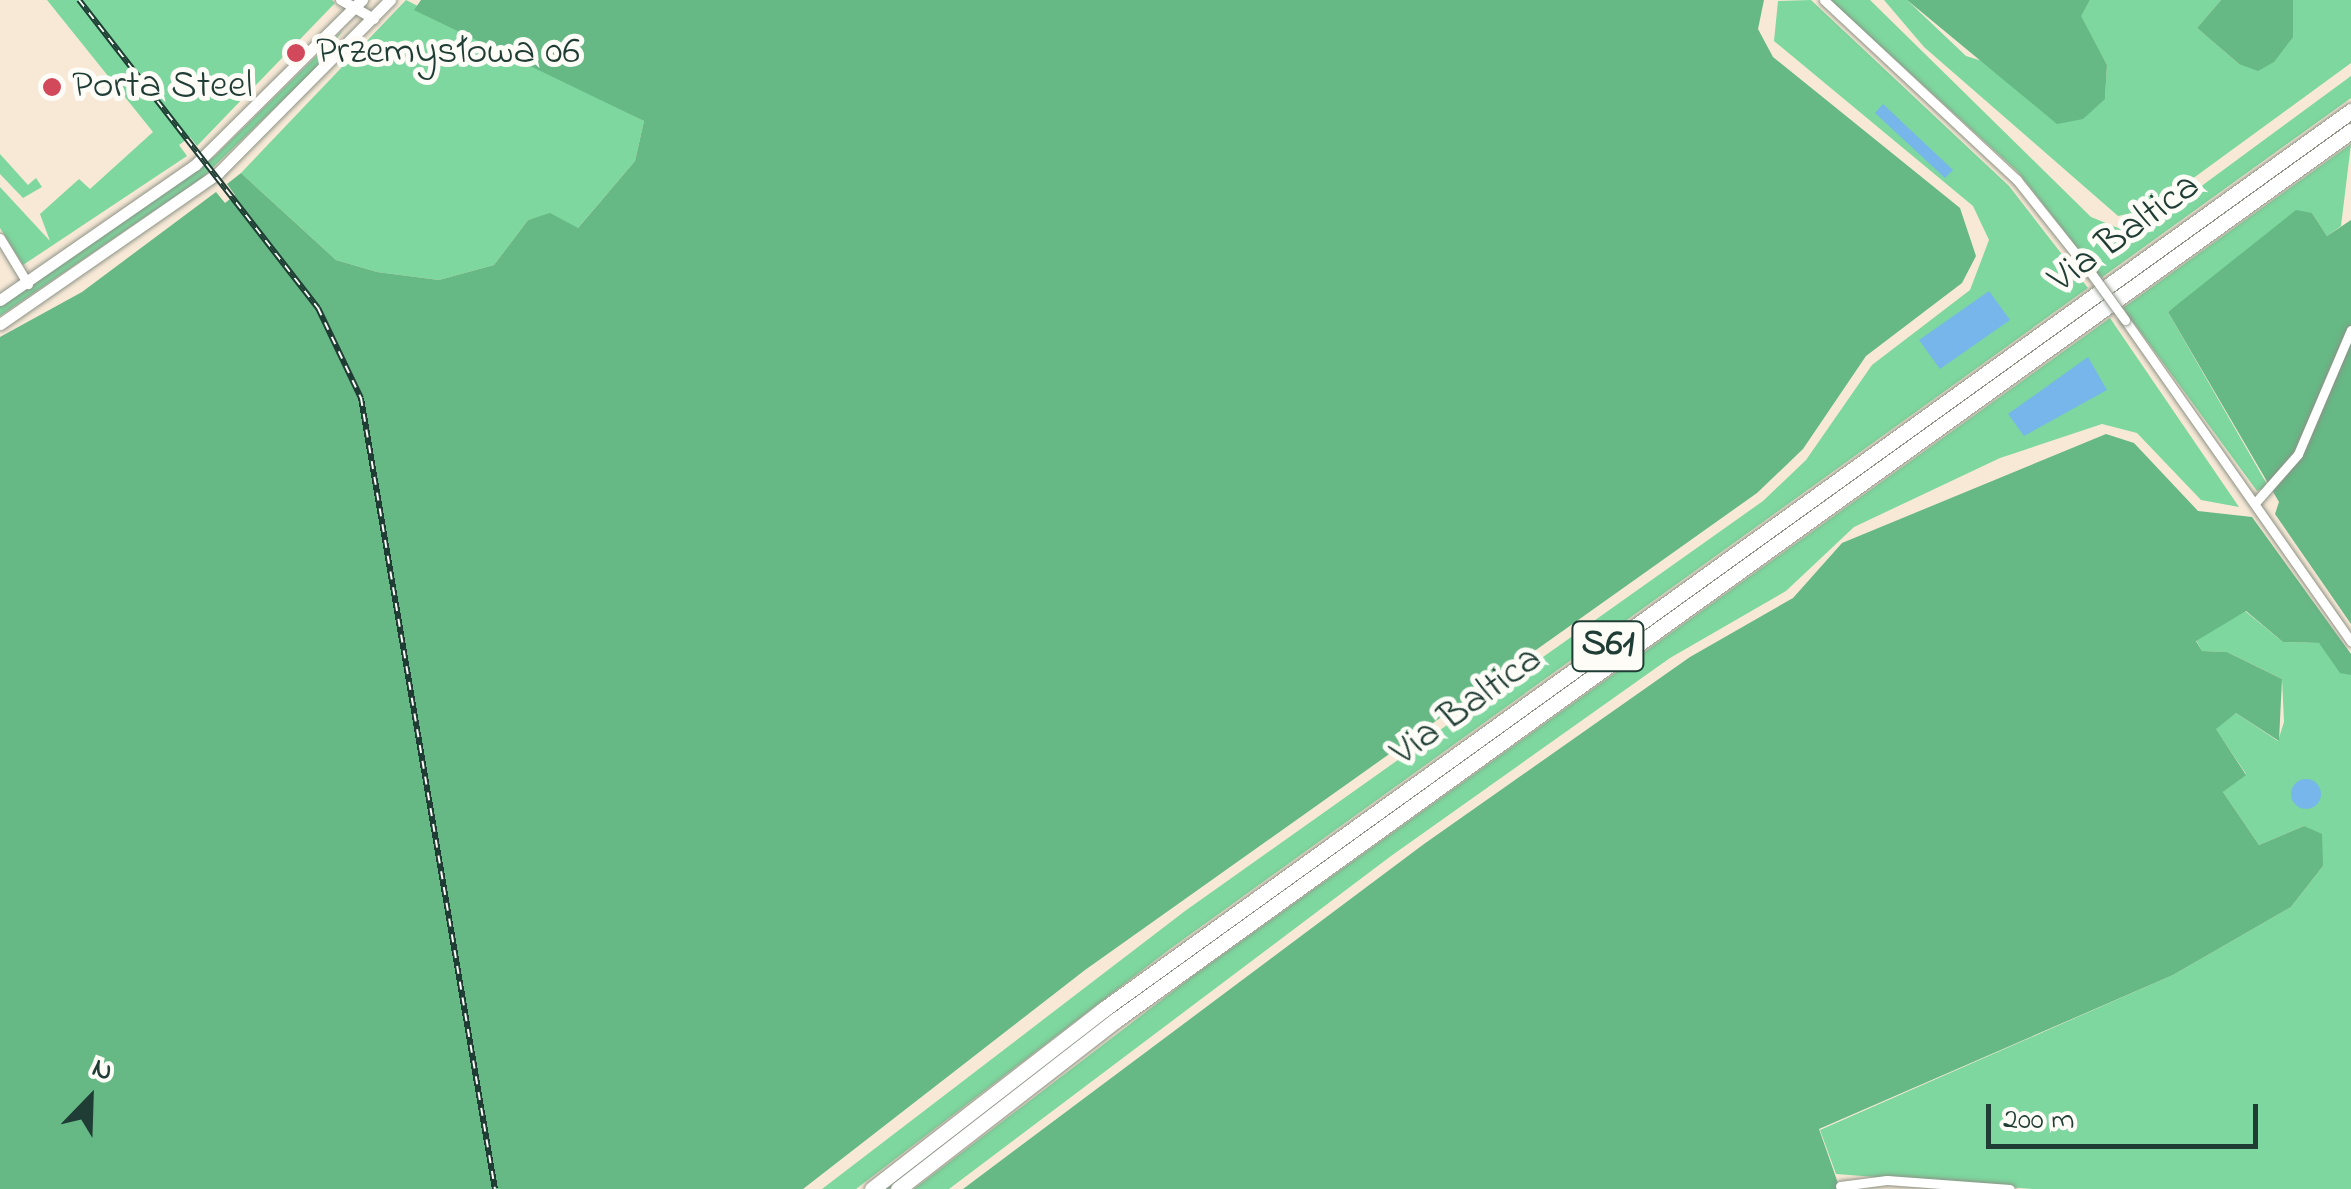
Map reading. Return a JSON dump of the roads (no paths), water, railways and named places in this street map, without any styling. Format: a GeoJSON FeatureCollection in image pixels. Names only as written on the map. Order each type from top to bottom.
{"type":"FeatureCollection","features":[{"type":"Feature","properties":{"kind":"highway","name":"Via Baltica"},"geometry":{"type":"LineString","coordinates":[[872,1189],[1104,1009],[2351,112]]}},
{"type":"Feature","properties":{"kind":"highway","name":"Via Baltica"},"geometry":{"type":"LineString","coordinates":[[898,1189],[1132,1009],[2351,131]]}},
{"type":"Feature","properties":{"kind":"main road"},"geometry":{"type":"LineString","coordinates":[[0,324],[198,190],[390,0]]}},
{"type":"Feature","properties":{"kind":"main road"},"geometry":{"type":"LineString","coordinates":[[0,300],[28,284],[215,148],[360,3]]}},
{"type":"Feature","properties":{"kind":"street"},"geometry":{"type":"LineString","coordinates":[[341,0],[360,3],[374,19]]}},
{"type":"Feature","properties":{"kind":"street"},"geometry":{"type":"LineString","coordinates":[[1824,0],[2017,180],[2091,274],[2351,641]]}},
{"type":"Feature","properties":{"kind":"street"},"geometry":{"type":"LineString","coordinates":[[0,238],[28,284]]}},
{"type":"Feature","properties":{"kind":"street"},"geometry":{"type":"LineString","coordinates":[[2255,503],[2290,468],[2351,330]]}},
{"type":"Feature","properties":{"kind":"street"},"geometry":{"type":"LineString","coordinates":[[1840,1186],[1888,1180],[2010,1189]]}},
{"type":"Feature","properties":{"kind":"water"},"geometry":{"type":"Polygon","coordinates":[[[1883,104],[1953,170],[1945,178],[1875,113],[1883,104]]]}},
{"type":"Feature","properties":{"kind":"water"},"geometry":{"type":"Polygon","coordinates":[[[1989,291],[2010,320],[1940,369],[1919,340],[1989,291]]]}},
{"type":"Feature","properties":{"kind":"water"},"geometry":{"type":"Polygon","coordinates":[[[2088,357],[2107,390],[2024,436],[2008,414],[2088,357]]]}},
{"type":"Feature","properties":{"kind":"water"},"geometry":{"type":"Polygon","coordinates":[[[2306,779],[2317,783],[2321,794],[2317,805],[2306,809],[2295,805],[2291,794],[2295,783],[2306,779]]]}},
{"type":"Feature","properties":{"kind":"railway"},"geometry":{"type":"LineString","coordinates":[[79,0],[318,308],[361,398],[495,1189]]}},
{"type":"Feature","properties":{"kind":"place","name":"Przemysłowa 06"},"geometry":{"type":"Point","coordinates":[296,53]}},
{"type":"Feature","properties":{"kind":"place","name":"Porta Steel"},"geometry":{"type":"Point","coordinates":[52,87]}}]}
